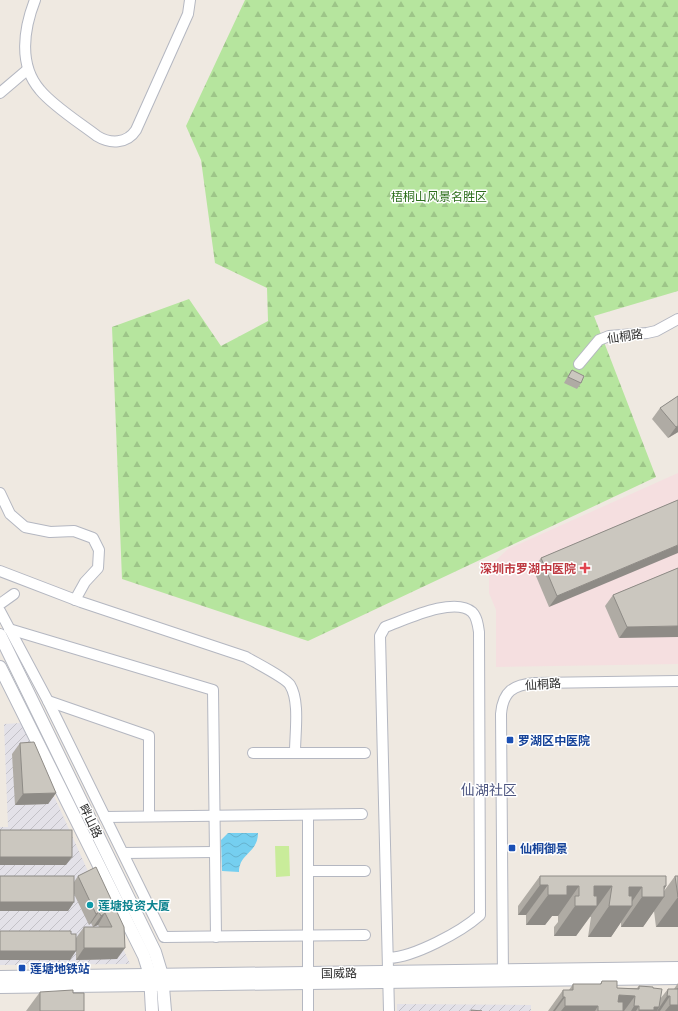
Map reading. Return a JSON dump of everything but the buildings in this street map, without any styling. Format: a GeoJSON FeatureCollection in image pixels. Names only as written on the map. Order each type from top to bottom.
{"type":"FeatureCollection","features":[{"type":"Feature","properties":{"kind":"street"},"geometry":{"type":"LineString","coordinates":[[35,0],[31,10],[26,41],[28,70],[40,91],[97,136],[115,142],[128,139],[136,130],[188,14],[190,0]]}},
{"type":"Feature","properties":{"kind":"street"},"geometry":{"type":"LineString","coordinates":[[0,93],[28,70]]}},
{"type":"Feature","properties":{"kind":"street","name":"仙桐路"},"geometry":{"type":"LineString","coordinates":[[579,364],[599,340],[609,336],[652,332],[678,319]]}},
{"type":"Feature","properties":{"kind":"street"},"geometry":{"type":"LineString","coordinates":[[0,493],[10,514],[25,527],[50,532],[74,531],[93,538],[99,550],[98,568],[85,582],[75,600]]}},
{"type":"Feature","properties":{"kind":"street"},"geometry":{"type":"LineString","coordinates":[[0,571],[75,600],[246,657],[289,684],[296,699],[296,752]]}},
{"type":"Feature","properties":{"kind":"street"},"geometry":{"type":"LineString","coordinates":[[0,604],[14,594]]}},
{"type":"Feature","properties":{"kind":"street"},"geometry":{"type":"LineString","coordinates":[[389,958],[403,958],[468,926],[480,915],[479,632],[478,622],[472,612],[461,607],[445,606],[385,627],[380,636],[389,958],[389,1011]]}},
{"type":"Feature","properties":{"kind":"street"},"geometry":{"type":"LineString","coordinates":[[0,611],[5,632],[48,701],[124,853],[164,938],[365,935]]}},
{"type":"Feature","properties":{"kind":"street"},"geometry":{"type":"LineString","coordinates":[[5,632],[213,690],[216,937]]}},
{"type":"Feature","properties":{"kind":"street","name":"畔山路"},"geometry":{"type":"LineString","coordinates":[[5,632],[155,952],[163,980],[165,1011]]}},
{"type":"Feature","properties":{"kind":"street","name":"畔山路"},"geometry":{"type":"LineString","coordinates":[[0,667],[144,956],[150,980],[152,1011]]}},
{"type":"Feature","properties":{"kind":"street","name":"仙桐路"},"geometry":{"type":"LineString","coordinates":[[502,975],[501,714],[503,701],[506,694],[520,685],[535,683],[678,681]]}},
{"type":"Feature","properties":{"kind":"street"},"geometry":{"type":"LineString","coordinates":[[48,701],[149,736],[149,816]]}},
{"type":"Feature","properties":{"kind":"street"},"geometry":{"type":"LineString","coordinates":[[253,753],[365,753]]}},
{"type":"Feature","properties":{"kind":"street"},"geometry":{"type":"LineString","coordinates":[[105,817],[362,814]]}},
{"type":"Feature","properties":{"kind":"street"},"geometry":{"type":"LineString","coordinates":[[308,815],[308,1011]]}},
{"type":"Feature","properties":{"kind":"street"},"geometry":{"type":"LineString","coordinates":[[124,853],[214,852]]}},
{"type":"Feature","properties":{"kind":"street"},"geometry":{"type":"LineString","coordinates":[[308,871],[365,871]]}},
{"type":"Feature","properties":{"kind":"street","name":"国威路"},"geometry":{"type":"LineString","coordinates":[[0,977],[163,980],[502,975],[678,968]]}},
{"type":"Feature","properties":{"kind":"street","name":"国威路"},"geometry":{"type":"LineString","coordinates":[[502,975],[678,978]]}},
{"type":"Feature","properties":{"kind":"street","name":"国威路"},"geometry":{"type":"LineString","coordinates":[[0,987],[150,980]]}},
{"type":"Feature","properties":{"kind":"shaded area","name":"深圳市罗湖中医院"},"geometry":{"type":"Polygon","coordinates":[[[678,473],[678,664],[496,667],[496,610],[489,593],[489,575],[495,561],[508,549],[678,473]]]}},
{"type":"Feature","properties":{"kind":"shaded area"},"geometry":{"type":"Polygon","coordinates":[[[21,723],[130,964],[0,965],[0,827],[8,827],[4,724],[21,723]]]}},
{"type":"Feature","properties":{"kind":"shaded area"},"geometry":{"type":"Polygon","coordinates":[[[397,1004],[531,1005],[531,1011],[397,1011],[397,1004]]]}},
{"type":"Feature","properties":{"kind":"green space","name":"梧桐山风景名胜区"},"geometry":{"type":"Polygon","coordinates":[[[245,0],[678,0],[678,291],[594,316],[656,477],[308,641],[122,579],[112,327],[189,299],[221,346],[268,321],[267,288],[215,263],[201,160],[186,126],[245,0]]]}},
{"type":"Feature","properties":{"kind":"green space"},"geometry":{"type":"Polygon","coordinates":[[[275,846],[289,846],[290,876],[276,877],[275,846]]]}},
{"type":"Feature","properties":{"kind":"water"},"geometry":{"type":"Polygon","coordinates":[[[228,833],[258,833],[255,845],[242,861],[239,872],[222,871],[221,840],[228,833]]]}},
{"type":"Feature","properties":{"kind":"place","name":"深圳市罗湖中医院"},"geometry":{"type":"Point","coordinates":[585,568]}},
{"type":"Feature","properties":{"kind":"place","name":"罗湖区中医院"},"geometry":{"type":"Point","coordinates":[510,740]}},
{"type":"Feature","properties":{"kind":"place","name":"仙桐御景"},"geometry":{"type":"Point","coordinates":[512,848]}},
{"type":"Feature","properties":{"kind":"place","name":"莲塘投资大厦"},"geometry":{"type":"Point","coordinates":[90,905]}},
{"type":"Feature","properties":{"kind":"place","name":"莲塘地铁站"},"geometry":{"type":"Point","coordinates":[22,968]}},
{"type":"Feature","properties":{"kind":"district","name":"仙湖社区"},"geometry":{"type":"Point","coordinates":[489,790]}}]}
